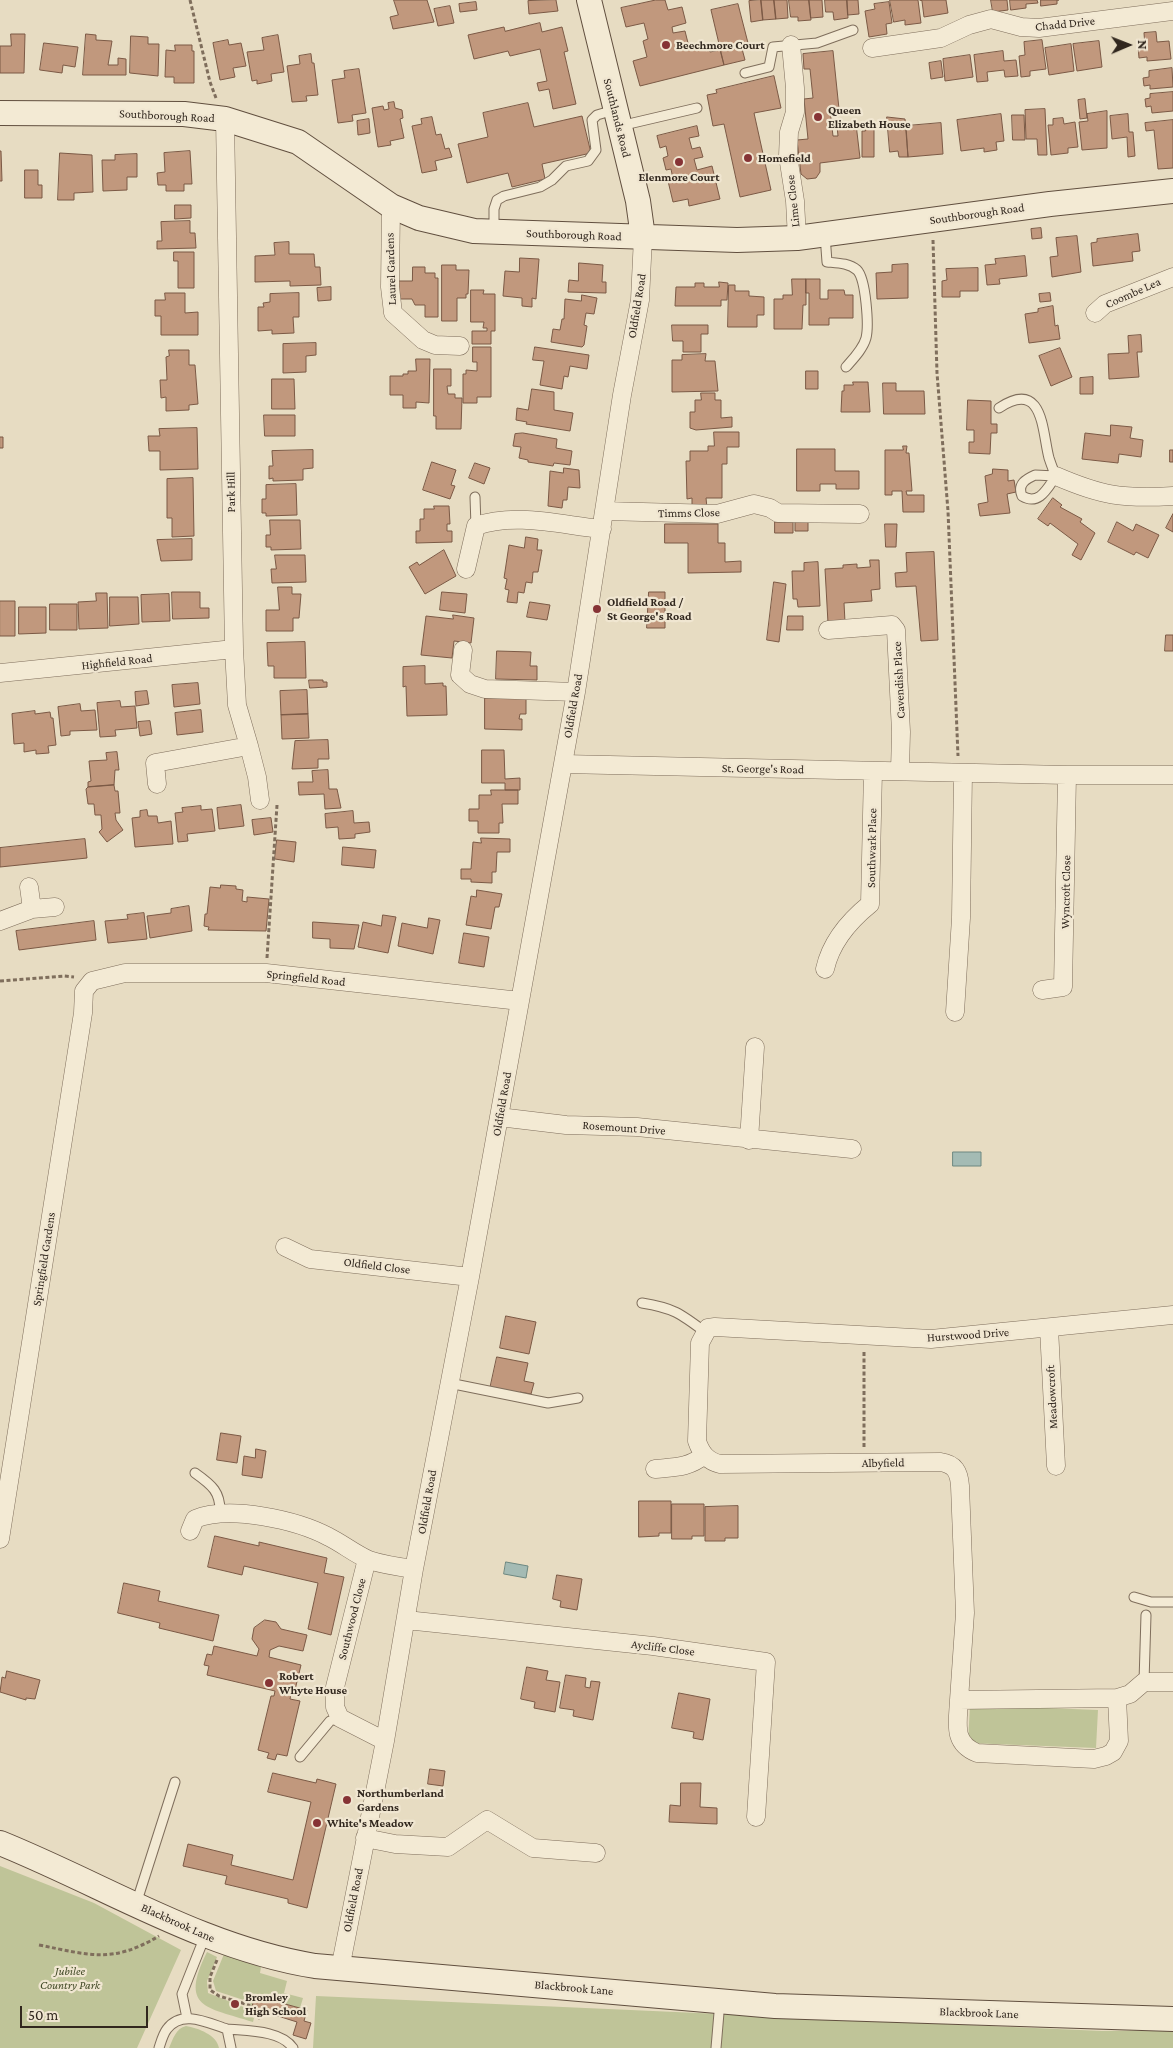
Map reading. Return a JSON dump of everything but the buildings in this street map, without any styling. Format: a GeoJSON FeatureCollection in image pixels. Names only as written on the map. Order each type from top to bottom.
{"type":"FeatureCollection","features":[{"type":"Feature","properties":{"kind":"street","name":"Southlands Road"},"geometry":{"type":"LineString","coordinates":[[589,0],[638,202],[643,237]]}},
{"type":"Feature","properties":{"kind":"street","name":"Chadd Drive"},"geometry":{"type":"LineString","coordinates":[[872,48],[941,38],[969,25],[991,20],[1021,27],[1039,28],[1173,12]]}},
{"type":"Feature","properties":{"kind":"street","name":"Lime Close"},"geometry":{"type":"LineString","coordinates":[[791,45],[795,112],[789,132],[788,156],[795,201],[797,238]]}},
{"type":"Feature","properties":{"kind":"street","name":"Southborough Road"},"geometry":{"type":"LineString","coordinates":[[0,113],[184,114],[225,119],[298,142],[390,206],[445,226],[494,231],[737,240],[797,238],[1173,191]]}},
{"type":"Feature","properties":{"kind":"street","name":"Park Hill"},"geometry":{"type":"LineString","coordinates":[[225,119],[234,649],[237,705],[257,777],[260,800]]}},
{"type":"Feature","properties":{"kind":"street","name":"Laurel Gardens"},"geometry":{"type":"LineString","coordinates":[[390,206],[390,287],[393,313],[423,340],[435,345],[460,346]]}},
{"type":"Feature","properties":{"kind":"street","name":"Oldfield Road"},"geometry":{"type":"LineString","coordinates":[[340,1969],[385,1741],[414,1569],[470,1277],[576,692],[640,300],[643,237]]}},
{"type":"Feature","properties":{"kind":"street","name":"Coombe Lea"},"geometry":{"type":"LineString","coordinates":[[1095,313],[1105,304],[1173,277]]}},
{"type":"Feature","properties":{"kind":"street"},"geometry":{"type":"LineString","coordinates":[[1056,476],[1106,494],[1131,498],[1173,496]]}},
{"type":"Feature","properties":{"kind":"street","name":"Timms Close"},"geometry":{"type":"LineString","coordinates":[[605,511],[717,514],[754,504],[770,508],[778,513],[860,514]]}},
{"type":"Feature","properties":{"kind":"street"},"geometry":{"type":"LineString","coordinates":[[466,569],[476,526],[510,519],[602,529]]}},
{"type":"Feature","properties":{"kind":"street","name":"Cavendish Place"},"geometry":{"type":"LineString","coordinates":[[828,630],[892,625],[896,630],[901,732],[900,772]]}},
{"type":"Feature","properties":{"kind":"street","name":"Highfield Road"},"geometry":{"type":"LineString","coordinates":[[0,673],[234,649]]}},
{"type":"Feature","properties":{"kind":"street"},"geometry":{"type":"LineString","coordinates":[[463,650],[460,676],[470,684],[485,689],[576,692]]}},
{"type":"Feature","properties":{"kind":"street"},"geometry":{"type":"LineString","coordinates":[[157,784],[155,763],[249,746]]}},
{"type":"Feature","properties":{"kind":"street","name":"St. George's Road"},"geometry":{"type":"LineString","coordinates":[[563,764],[900,772],[1173,775]]}},
{"type":"Feature","properties":{"kind":"street","name":"Southwark Place"},"geometry":{"type":"LineString","coordinates":[[825,969],[828,955],[850,921],[870,904],[874,771]]}},
{"type":"Feature","properties":{"kind":"street"},"geometry":{"type":"LineString","coordinates":[[955,1012],[961,918],[963,773]]}},
{"type":"Feature","properties":{"kind":"street","name":"Wyncroft Close"},"geometry":{"type":"LineString","coordinates":[[1042,990],[1063,986],[1067,775]]}},
{"type":"Feature","properties":{"kind":"street"},"geometry":{"type":"LineString","coordinates":[[29,887],[32,909]]}},
{"type":"Feature","properties":{"kind":"street"},"geometry":{"type":"LineString","coordinates":[[0,921],[32,909],[55,907]]}},
{"type":"Feature","properties":{"kind":"street","name":"Springfield Road"},"geometry":{"type":"LineString","coordinates":[[92,981],[125,973],[266,973],[520,1001]]}},
{"type":"Feature","properties":{"kind":"street","name":"Springfield Gardens"},"geometry":{"type":"LineString","coordinates":[[0,1539],[83,1013],[84,991],[92,981]]}},
{"type":"Feature","properties":{"kind":"street"},"geometry":{"type":"LineString","coordinates":[[749,1140],[755,1047]]}},
{"type":"Feature","properties":{"kind":"street","name":"Rosemount Drive"},"geometry":{"type":"LineString","coordinates":[[499,1117],[566,1124],[637,1127],[749,1140],[852,1149]]}},
{"type":"Feature","properties":{"kind":"street","name":"Oldfield Close"},"geometry":{"type":"LineString","coordinates":[[285,1247],[310,1259],[470,1277]]}},
{"type":"Feature","properties":{"kind":"street","name":"Hurstwood Drive"},"geometry":{"type":"LineString","coordinates":[[704,1332],[715,1327],[931,1339],[1173,1316]]}},
{"type":"Feature","properties":{"kind":"street","name":"Meadowcroft"},"geometry":{"type":"LineString","coordinates":[[1049,1328],[1056,1466]]}},
{"type":"Feature","properties":{"kind":"street"},"geometry":{"type":"LineString","coordinates":[[656,1469],[686,1466],[695,1463],[704,1455],[697,1440],[700,1343],[704,1332]]}},
{"type":"Feature","properties":{"kind":"street","name":"Albyfield"},"geometry":{"type":"LineString","coordinates":[[704,1455],[712,1462],[720,1464],[949,1463],[959,1475],[965,1614],[957,1734],[968,1749],[978,1753],[1094,1759],[1113,1752],[1118,1746],[1120,1728],[1117,1698]]}},
{"type":"Feature","properties":{"kind":"street"},"geometry":{"type":"LineString","coordinates":[[190,1531],[195,1519],[205,1515],[256,1516],[300,1525],[328,1536],[367,1559],[414,1569]]}},
{"type":"Feature","properties":{"kind":"street","name":"Southwood Close"},"geometry":{"type":"LineString","coordinates":[[340,1718],[335,1707],[335,1687],[367,1559]]}},
{"type":"Feature","properties":{"kind":"street","name":"Aycliffe Close"},"geometry":{"type":"LineString","coordinates":[[406,1620],[653,1646],[766,1662],[756,1817]]}},
{"type":"Feature","properties":{"kind":"street"},"geometry":{"type":"LineString","coordinates":[[959,1700],[1117,1698],[1130,1694],[1144,1682],[1173,1682]]}},
{"type":"Feature","properties":{"kind":"street"},"geometry":{"type":"LineString","coordinates":[[340,1718],[385,1741]]}},
{"type":"Feature","properties":{"kind":"street"},"geometry":{"type":"LineString","coordinates":[[365,1838],[395,1844],[448,1847],[487,1820],[533,1848],[596,1853]]}},
{"type":"Feature","properties":{"kind":"street","name":"Blackbrook Lane"},"geometry":{"type":"LineString","coordinates":[[0,1843],[215,1939],[294,1963],[340,1969],[720,2001],[870,2010],[1173,2019]]}},
{"type":"Feature","properties":{"kind":"lane"},"geometry":{"type":"LineString","coordinates":[[745,73],[769,67],[773,47],[817,43],[853,30]]}},
{"type":"Feature","properties":{"kind":"lane"},"geometry":{"type":"LineString","coordinates":[[494,231],[494,209],[497,200],[504,196],[540,187],[552,180],[566,166],[588,161],[596,150],[592,120],[597,115],[617,118],[697,108]]}},
{"type":"Feature","properties":{"kind":"lane"},"geometry":{"type":"LineString","coordinates":[[825,234],[827,262],[850,266],[856,270],[860,274],[866,301],[865,340],[846,368]]}},
{"type":"Feature","properties":{"kind":"lane"},"geometry":{"type":"LineString","coordinates":[[999,408],[1007,402],[1020,400],[1033,404],[1041,413],[1049,457],[1056,476]]}},
{"type":"Feature","properties":{"kind":"lane"},"geometry":{"type":"LineString","coordinates":[[474,498],[476,526]]}},
{"type":"Feature","properties":{"kind":"lane"},"geometry":{"type":"LineString","coordinates":[[642,1304],[667,1307],[683,1315],[704,1332]]}},
{"type":"Feature","properties":{"kind":"lane"},"geometry":{"type":"LineString","coordinates":[[449,1383],[548,1404],[578,1398]]}},
{"type":"Feature","properties":{"kind":"lane"},"geometry":{"type":"LineString","coordinates":[[195,1473],[215,1487],[221,1503],[220,1514]]}},
{"type":"Feature","properties":{"kind":"lane"},"geometry":{"type":"LineString","coordinates":[[1134,1597],[1151,1602],[1173,1602]]}},
{"type":"Feature","properties":{"kind":"lane"},"geometry":{"type":"LineString","coordinates":[[1144,1682],[1146,1615]]}},
{"type":"Feature","properties":{"kind":"lane"},"geometry":{"type":"LineString","coordinates":[[300,1757],[330,1721],[340,1718]]}},
{"type":"Feature","properties":{"kind":"lane"},"geometry":{"type":"LineString","coordinates":[[136,1904],[175,1782]]}},
{"type":"Feature","properties":{"kind":"lane"},"geometry":{"type":"LineString","coordinates":[[187,2018],[182,1994],[215,1939]]}},
{"type":"Feature","properties":{"kind":"lane"},"geometry":{"type":"LineString","coordinates":[[716,2048],[720,2001]]}},
{"type":"Feature","properties":{"kind":"lane"},"geometry":{"type":"LineString","coordinates":[[159,2048],[167,2029],[187,2018],[227,2030],[255,2031],[283,2039],[293,2048]]}},
{"type":"Feature","properties":{"kind":"lane"},"geometry":{"type":"LineString","coordinates":[[227,2030],[231,2048]]}},
{"type":"Feature","properties":{"kind":"path"},"geometry":{"type":"LineString","coordinates":[[190,0],[210,82],[225,119]]}},
{"type":"Feature","properties":{"kind":"path"},"geometry":{"type":"LineString","coordinates":[[932,220],[937,373],[949,531],[958,760],[963,773]]}},
{"type":"Feature","properties":{"kind":"path"},"geometry":{"type":"LineString","coordinates":[[260,800],[278,797],[266,973]]}},
{"type":"Feature","properties":{"kind":"path"},"geometry":{"type":"LineString","coordinates":[[0,981],[64,976],[92,981]]}},
{"type":"Feature","properties":{"kind":"path"},"geometry":{"type":"LineString","coordinates":[[864,1335],[864,1463]]}},
{"type":"Feature","properties":{"kind":"path"},"geometry":{"type":"LineString","coordinates":[[39,1945],[92,1956],[118,1955],[142,1946],[179,1924]]}},
{"type":"Feature","properties":{"kind":"path"},"geometry":{"type":"LineString","coordinates":[[215,1939],[209,1985],[214,1994],[249,2005],[250,2012],[259,2016],[255,2031]]}},
{"type":"Feature","properties":{"kind":"green space"},"geometry":{"type":"Polygon","coordinates":[[[970,1705],[1098,1710],[1096,1748],[968,1743],[970,1705]]]}},
{"type":"Feature","properties":{"kind":"green space","name":"Jubilee Country Park"},"geometry":{"type":"Polygon","coordinates":[[[0,1866],[94,1903],[181,1950],[137,2048],[0,2048],[0,1866]]]}},
{"type":"Feature","properties":{"kind":"green space"},"geometry":{"type":"Polygon","coordinates":[[[207,1952],[217,1957],[207,1981],[208,1993],[246,2008],[248,2014],[254,2018],[253,2022],[210,2008],[197,1995],[196,1984],[199,1970],[207,1952]]]}},
{"type":"Feature","properties":{"kind":"green space"},"geometry":{"type":"Polygon","coordinates":[[[224,1954],[261,1967],[260,1973],[287,1981],[284,1993],[303,1998],[300,2008],[256,1996],[251,2010],[250,2002],[216,1991],[213,1981],[224,1954]]]}},
{"type":"Feature","properties":{"kind":"green space"},"geometry":{"type":"Polygon","coordinates":[[[316,1996],[1102,2031],[1173,2030],[1173,2048],[313,2048],[316,1996]]]}},
{"type":"Feature","properties":{"kind":"green space"},"geometry":{"type":"Polygon","coordinates":[[[186,2026],[201,2030],[211,2036],[218,2043],[219,2048],[169,2048],[177,2031],[186,2026]]]}},
{"type":"Feature","properties":{"kind":"water"},"geometry":{"type":"Polygon","coordinates":[[[953,1152],[981,1152],[981,1166],[953,1166],[953,1152]]]}},
{"type":"Feature","properties":{"kind":"water"},"geometry":{"type":"Polygon","coordinates":[[[506,1562],[528,1566],[526,1578],[504,1574],[506,1562]]]}},
{"type":"Feature","properties":{"kind":"place","name":"Beechmore Court"},"geometry":{"type":"Point","coordinates":[666,45]}},
{"type":"Feature","properties":{"kind":"place","name":"Queen Elizabeth House"},"geometry":{"type":"Point","coordinates":[818,117]}},
{"type":"Feature","properties":{"kind":"place","name":"Homefield"},"geometry":{"type":"Point","coordinates":[748,158]}},
{"type":"Feature","properties":{"kind":"place","name":"Elenmore Court"},"geometry":{"type":"Point","coordinates":[679,162]}},
{"type":"Feature","properties":{"kind":"place","name":"Oldfield Road / St George's Road"},"geometry":{"type":"Point","coordinates":[597,609]}},
{"type":"Feature","properties":{"kind":"place","name":"Robert Whyte House"},"geometry":{"type":"Point","coordinates":[269,1683]}},
{"type":"Feature","properties":{"kind":"place","name":"Northumberland Gardens"},"geometry":{"type":"Point","coordinates":[347,1800]}},
{"type":"Feature","properties":{"kind":"place","name":"White's Meadow"},"geometry":{"type":"Point","coordinates":[317,1823]}},
{"type":"Feature","properties":{"kind":"place","name":"Bromley High School"},"geometry":{"type":"Point","coordinates":[235,2004]}}]}
